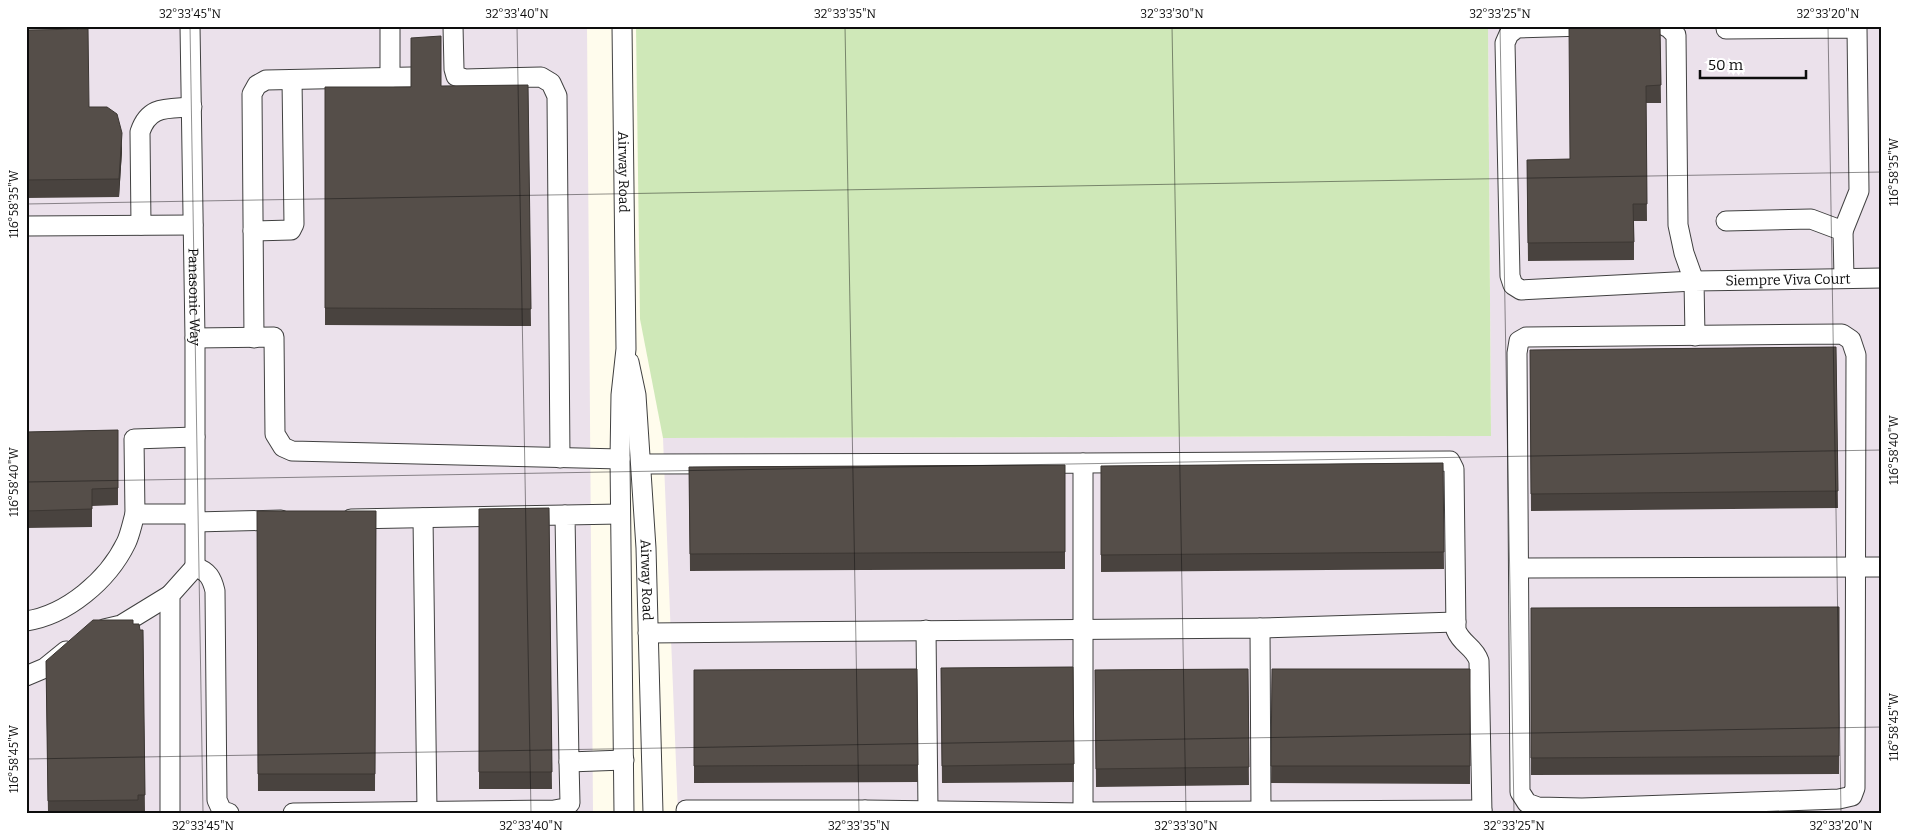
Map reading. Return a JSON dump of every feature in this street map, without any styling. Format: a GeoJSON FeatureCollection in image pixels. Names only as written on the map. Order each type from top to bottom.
{"type":"FeatureCollection","features":[{"type":"Feature","properties":{"kind":"street","name":"Panasonic Way"},"geometry":{"type":"LineString","coordinates":[[190,26],[195,338],[195,567]]}},
{"type":"Feature","properties":{"kind":"street"},"geometry":{"type":"LineString","coordinates":[[390,26],[390,78]]}},
{"type":"Feature","properties":{"kind":"street"},"geometry":{"type":"LineString","coordinates":[[453,26],[454,69],[448,76],[465,79],[542,77],[551,83],[557,96],[560,458]]}},
{"type":"Feature","properties":{"kind":"street","name":"Airway Road"},"geometry":{"type":"LineString","coordinates":[[622,26],[626,349],[621,395],[620,514],[624,813]]}},
{"type":"Feature","properties":{"kind":"street","name":"Siempre Viva Court"},"geometry":{"type":"LineString","coordinates":[[1585,26],[1517,28],[1509,34],[1505,43],[1510,276],[1513,285],[1521,290],[1694,281],[1882,278]]}},
{"type":"Feature","properties":{"kind":"street"},"geometry":{"type":"LineString","coordinates":[[1665,26],[1676,35],[1678,225],[1684,253],[1694,281],[1695,336]]}},
{"type":"Feature","properties":{"kind":"street"},"geometry":{"type":"LineString","coordinates":[[26,28],[68,27]]}},
{"type":"Feature","properties":{"kind":"street"},"geometry":{"type":"LineString","coordinates":[[1726,29],[1857,28],[1859,191],[1843,231],[1844,278]]}},
{"type":"Feature","properties":{"kind":"street"},"geometry":{"type":"LineString","coordinates":[[254,338],[252,94],[257,85],[266,80],[411,77]]}},
{"type":"Feature","properties":{"kind":"street"},"geometry":{"type":"LineString","coordinates":[[253,232],[291,230],[294,224],[292,80]]}},
{"type":"Feature","properties":{"kind":"street"},"geometry":{"type":"LineString","coordinates":[[141,225],[140,132],[144,121],[158,110],[192,108]]}},
{"type":"Feature","properties":{"kind":"street"},"geometry":{"type":"LineString","coordinates":[[1726,221],[1811,219],[1843,231]]}},
{"type":"Feature","properties":{"kind":"street"},"geometry":{"type":"LineString","coordinates":[[26,226],[193,225]]}},
{"type":"Feature","properties":{"kind":"street"},"geometry":{"type":"LineString","coordinates":[[1842,334],[1851,340],[1856,355],[1855,788],[1852,796],[1839,799],[1690,809],[1538,807],[1526,803],[1520,792],[1517,353],[1519,341],[1526,338],[1695,336],[1842,334]]}},
{"type":"Feature","properties":{"kind":"street"},"geometry":{"type":"LineString","coordinates":[[195,338],[274,337],[275,434],[284,447],[292,450],[620,459]]}},
{"type":"Feature","properties":{"kind":"street","name":"Airway Road"},"geometry":{"type":"LineString","coordinates":[[626,349],[636,395],[642,464],[653,813]]}},
{"type":"Feature","properties":{"kind":"street"},"geometry":{"type":"LineString","coordinates":[[115,440],[195,437]]}},
{"type":"Feature","properties":{"kind":"street"},"geometry":{"type":"LineString","coordinates":[[26,621],[51,616],[98,582],[116,561],[127,542],[135,514],[134,439]]}},
{"type":"Feature","properties":{"kind":"street"},"geometry":{"type":"LineString","coordinates":[[642,464],[1083,464],[1450,461],[1454,469],[1456,630],[1459,638],[1476,651],[1479,661],[1482,811],[1083,812],[686,810]]}},
{"type":"Feature","properties":{"kind":"street"},"geometry":{"type":"LineString","coordinates":[[1083,464],[1083,812]]}},
{"type":"Feature","properties":{"kind":"street"},"geometry":{"type":"LineString","coordinates":[[135,514],[195,518],[294,520]]}},
{"type":"Feature","properties":{"kind":"street"},"geometry":{"type":"LineString","coordinates":[[334,519],[620,514]]}},
{"type":"Feature","properties":{"kind":"street"},"geometry":{"type":"LineString","coordinates":[[293,813],[554,810],[565,808],[570,803],[565,515]]}},
{"type":"Feature","properties":{"kind":"street"},"geometry":{"type":"LineString","coordinates":[[423,518],[427,811]]}},
{"type":"Feature","properties":{"kind":"street"},"geometry":{"type":"LineString","coordinates":[[26,676],[45,668],[91,632],[122,624],[170,595],[195,567],[204,570],[212,579],[215,590],[217,800],[222,811],[229,813]]}},
{"type":"Feature","properties":{"kind":"street"},"geometry":{"type":"LineString","coordinates":[[1519,568],[1882,567]]}},
{"type":"Feature","properties":{"kind":"street"},"geometry":{"type":"LineString","coordinates":[[170,595],[170,812]]}},
{"type":"Feature","properties":{"kind":"street"},"geometry":{"type":"LineString","coordinates":[[648,633],[1260,628],[1456,622]]}},
{"type":"Feature","properties":{"kind":"street"},"geometry":{"type":"LineString","coordinates":[[1260,628],[1262,812]]}},
{"type":"Feature","properties":{"kind":"street"},"geometry":{"type":"LineString","coordinates":[[926,630],[928,810]]}},
{"type":"Feature","properties":{"kind":"street"},"geometry":{"type":"LineString","coordinates":[[569,762],[624,760]]}},
{"type":"Feature","properties":{"kind":"shaded area"},"geometry":{"type":"Polygon","coordinates":[[[26,26],[587,26],[593,813],[26,813],[26,26]]]}},
{"type":"Feature","properties":{"kind":"shaded area"},"geometry":{"type":"Polygon","coordinates":[[[1488,26],[1882,26],[1882,813],[678,813],[663,438],[1491,436],[1488,26]]]}},
{"type":"Feature","properties":{"kind":"green space"},"geometry":{"type":"Polygon","coordinates":[[[636,26],[1488,26],[1491,436],[663,438],[640,319],[636,26]]]}},
{"type":"Feature","properties":{"kind":"building"},"geometry":{"type":"Polygon","coordinates":[[[1569,26],[1644,26],[1644,28],[1660,28],[1661,85],[1646,86],[1647,204],[1633,204],[1634,242],[1528,243],[1527,160],[1570,159],[1569,26]]]}},
{"type":"Feature","properties":{"kind":"building"},"geometry":{"type":"Polygon","coordinates":[[[88,29],[89,107],[107,107],[117,114],[122,133],[119,179],[26,180],[26,30],[88,29]]]}},
{"type":"Feature","properties":{"kind":"building"},"geometry":{"type":"Polygon","coordinates":[[[441,36],[441,86],[528,85],[531,309],[325,308],[325,87],[411,87],[411,38],[441,36]]]}},
{"type":"Feature","properties":{"kind":"building"},"geometry":{"type":"Polygon","coordinates":[[[1836,347],[1838,491],[1531,494],[1530,350],[1836,347]]]}},
{"type":"Feature","properties":{"kind":"building"},"geometry":{"type":"Polygon","coordinates":[[[118,430],[118,488],[92,489],[92,509],[26,511],[26,432],[118,430]]]}},
{"type":"Feature","properties":{"kind":"building"},"geometry":{"type":"Polygon","coordinates":[[[1443,463],[1444,552],[1101,555],[1101,466],[1443,463]]]}},
{"type":"Feature","properties":{"kind":"building"},"geometry":{"type":"Polygon","coordinates":[[[1065,465],[1065,552],[690,554],[689,467],[1065,465]]]}},
{"type":"Feature","properties":{"kind":"building"},"geometry":{"type":"Polygon","coordinates":[[[549,508],[552,772],[479,772],[479,509],[549,508]]]}},
{"type":"Feature","properties":{"kind":"building"},"geometry":{"type":"Polygon","coordinates":[[[257,511],[376,511],[375,774],[258,774],[257,511]]]}},
{"type":"Feature","properties":{"kind":"building"},"geometry":{"type":"Polygon","coordinates":[[[1839,607],[1839,756],[1531,758],[1531,608],[1839,607]]]}},
{"type":"Feature","properties":{"kind":"building"},"geometry":{"type":"Polygon","coordinates":[[[93,620],[133,620],[133,624],[139,624],[140,630],[143,630],[145,795],[138,795],[138,800],[48,801],[46,661],[93,620]]]}},
{"type":"Feature","properties":{"kind":"building"},"geometry":{"type":"Polygon","coordinates":[[[1073,667],[1074,764],[942,766],[941,668],[1073,667]]]}},
{"type":"Feature","properties":{"kind":"building"},"geometry":{"type":"Polygon","coordinates":[[[917,669],[918,765],[694,766],[694,670],[917,669]]]}},
{"type":"Feature","properties":{"kind":"building"},"geometry":{"type":"Polygon","coordinates":[[[1248,669],[1249,767],[1096,769],[1095,670],[1248,669]]]}},
{"type":"Feature","properties":{"kind":"building"},"geometry":{"type":"Polygon","coordinates":[[[1272,669],[1470,669],[1470,766],[1271,766],[1272,669]]]}}]}
